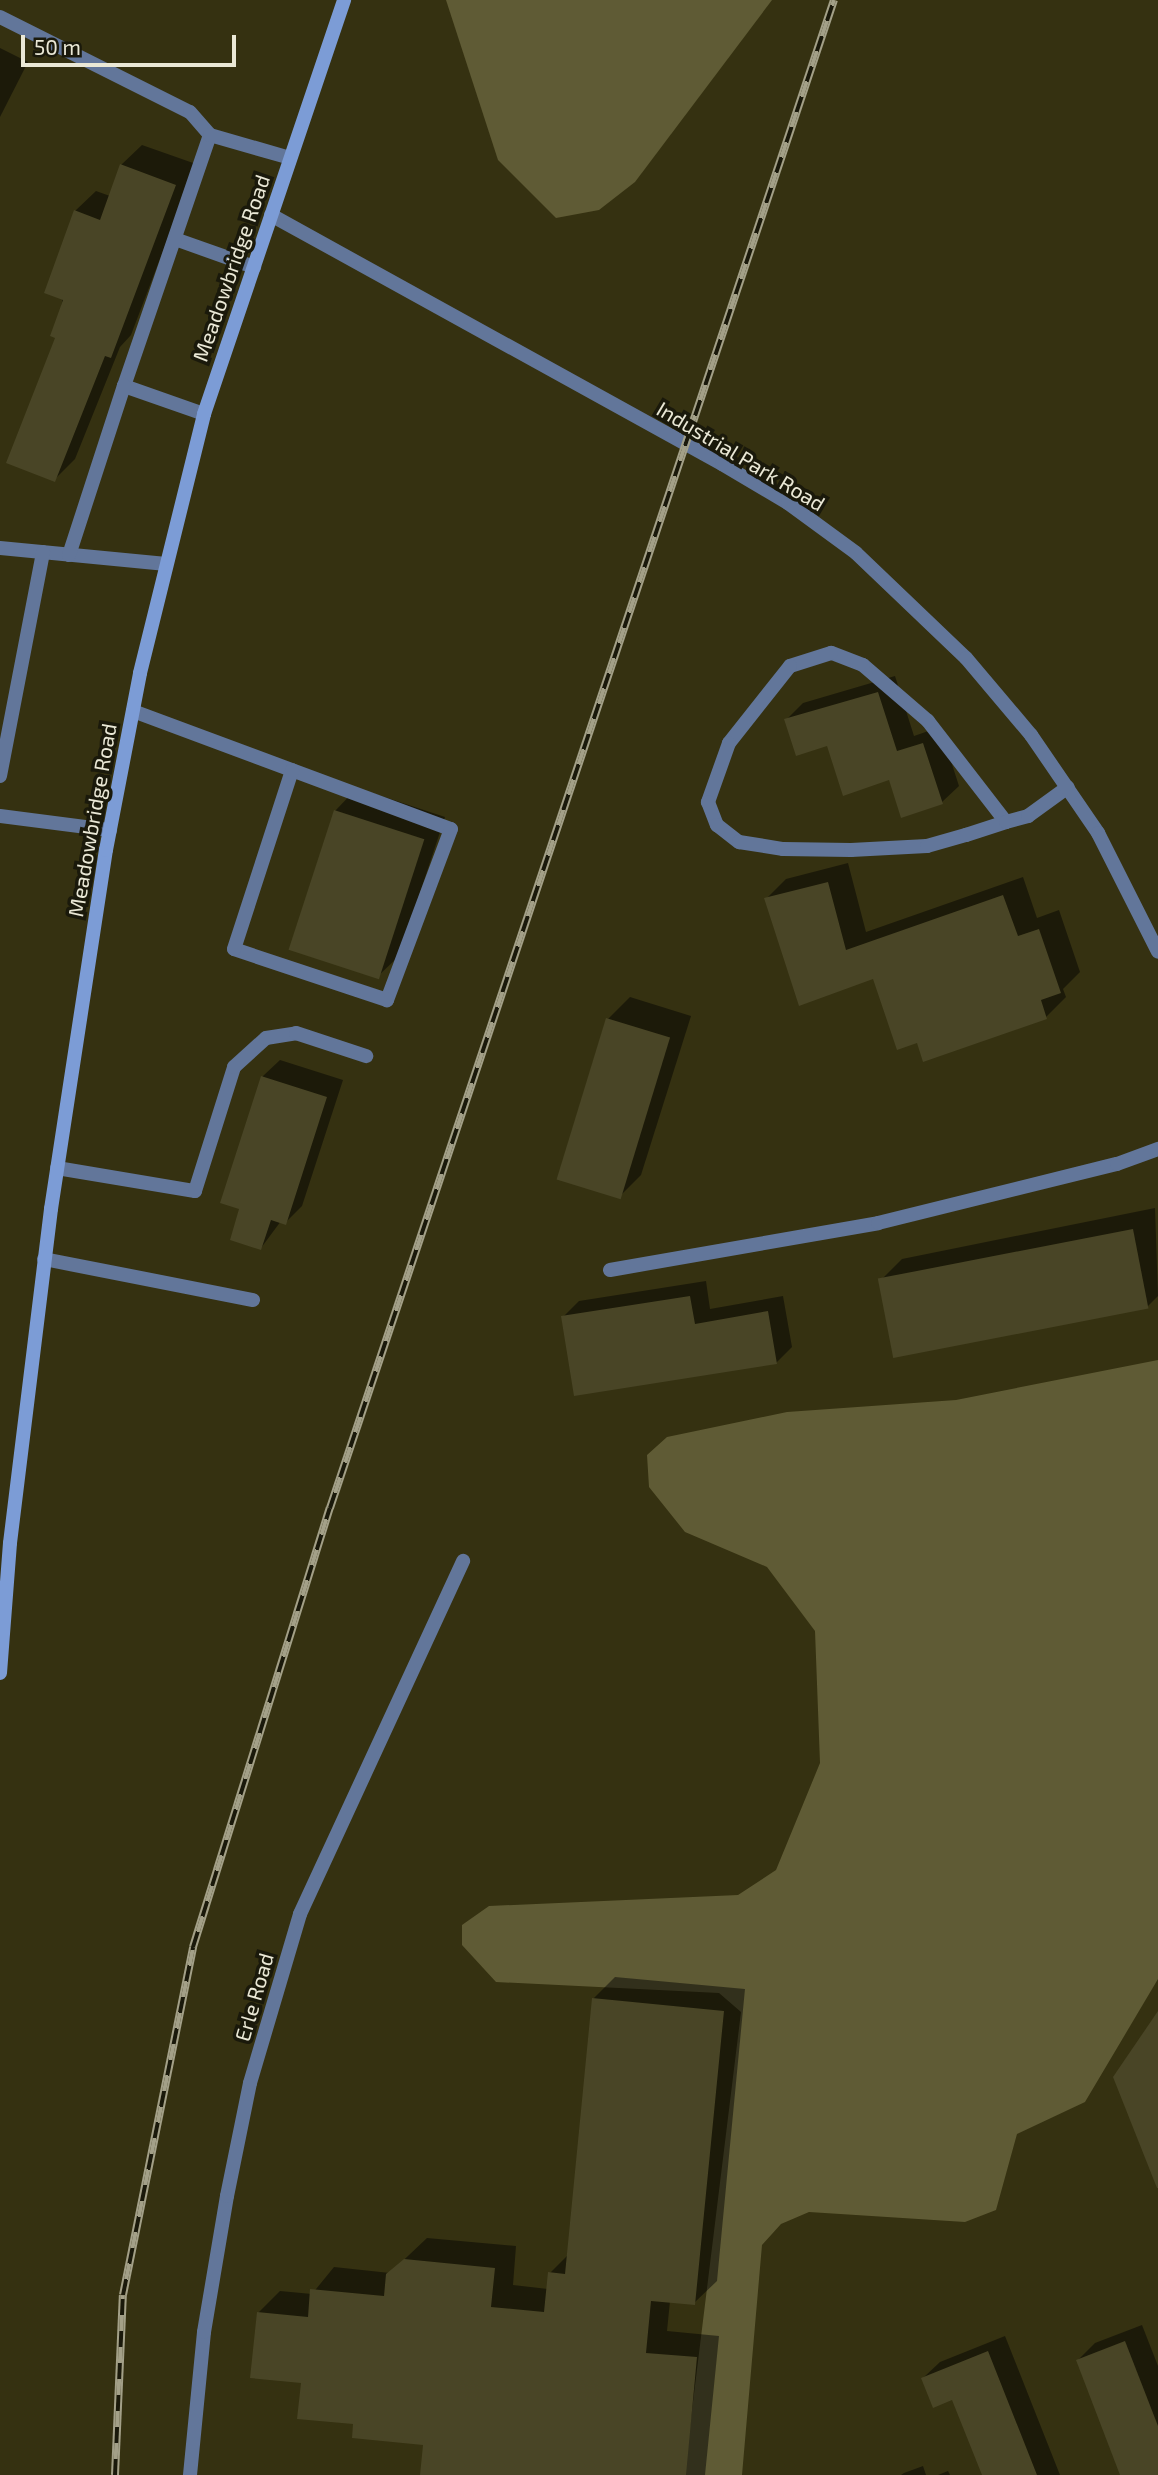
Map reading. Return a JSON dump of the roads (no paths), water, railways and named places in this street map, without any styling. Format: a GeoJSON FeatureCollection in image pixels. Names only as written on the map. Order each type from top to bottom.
{"type":"FeatureCollection","features":[{"type":"Feature","properties":{"kind":"main road","name":"Meadowbridge Road"},"geometry":{"type":"LineString","coordinates":[[0,1673],[5,1543],[44,1259],[110,830],[133,711],[204,414],[344,0]]}},
{"type":"Feature","properties":{"kind":"street"},"geometry":{"type":"LineString","coordinates":[[0,17],[190,112],[210,135],[290,158]]}},
{"type":"Feature","properties":{"kind":"street"},"geometry":{"type":"LineString","coordinates":[[69,555],[210,135]]}},
{"type":"Feature","properties":{"kind":"street","name":"Industrial Park Road"},"geometry":{"type":"LineString","coordinates":[[271,215],[788,503],[919,609],[1015,716],[1068,788],[1111,856],[1158,952]]}},
{"type":"Feature","properties":{"kind":"street"},"geometry":{"type":"LineString","coordinates":[[175,239],[254,267]]}},
{"type":"Feature","properties":{"kind":"street"},"geometry":{"type":"LineString","coordinates":[[124,386],[204,414]]}},
{"type":"Feature","properties":{"kind":"street"},"geometry":{"type":"LineString","coordinates":[[0,548],[166,564]]}},
{"type":"Feature","properties":{"kind":"street"},"geometry":{"type":"LineString","coordinates":[[0,776],[43,552]]}},
{"type":"Feature","properties":{"kind":"street"},"geometry":{"type":"LineString","coordinates":[[1006,822],[928,721],[863,665],[831,653],[790,666],[729,743],[708,802],[717,825],[739,842],[783,849],[926,846],[1028,816],[1068,788]]}},
{"type":"Feature","properties":{"kind":"street"},"geometry":{"type":"LineString","coordinates":[[133,711],[292,770],[451,829],[387,1000],[234,948],[292,770]]}},
{"type":"Feature","properties":{"kind":"street"},"geometry":{"type":"LineString","coordinates":[[0,816],[110,830]]}},
{"type":"Feature","properties":{"kind":"street"},"geometry":{"type":"LineString","coordinates":[[57,1168],[195,1191],[234,1067],[266,1038],[296,1034],[366,1056]]}},
{"type":"Feature","properties":{"kind":"street"},"geometry":{"type":"LineString","coordinates":[[610,1270],[878,1223],[1117,1164],[1158,1149]]}},
{"type":"Feature","properties":{"kind":"street"},"geometry":{"type":"LineString","coordinates":[[44,1259],[253,1300]]}},
{"type":"Feature","properties":{"kind":"street","name":"Erle Road"},"geometry":{"type":"LineString","coordinates":[[190,2475],[204,2332],[227,2196],[250,2083],[300,1914],[463,1561]]}},
{"type":"Feature","properties":{"kind":"railway"},"geometry":{"type":"LineString","coordinates":[[115,2475],[123,2295],[193,1947],[330,1508],[834,0]]}}]}
